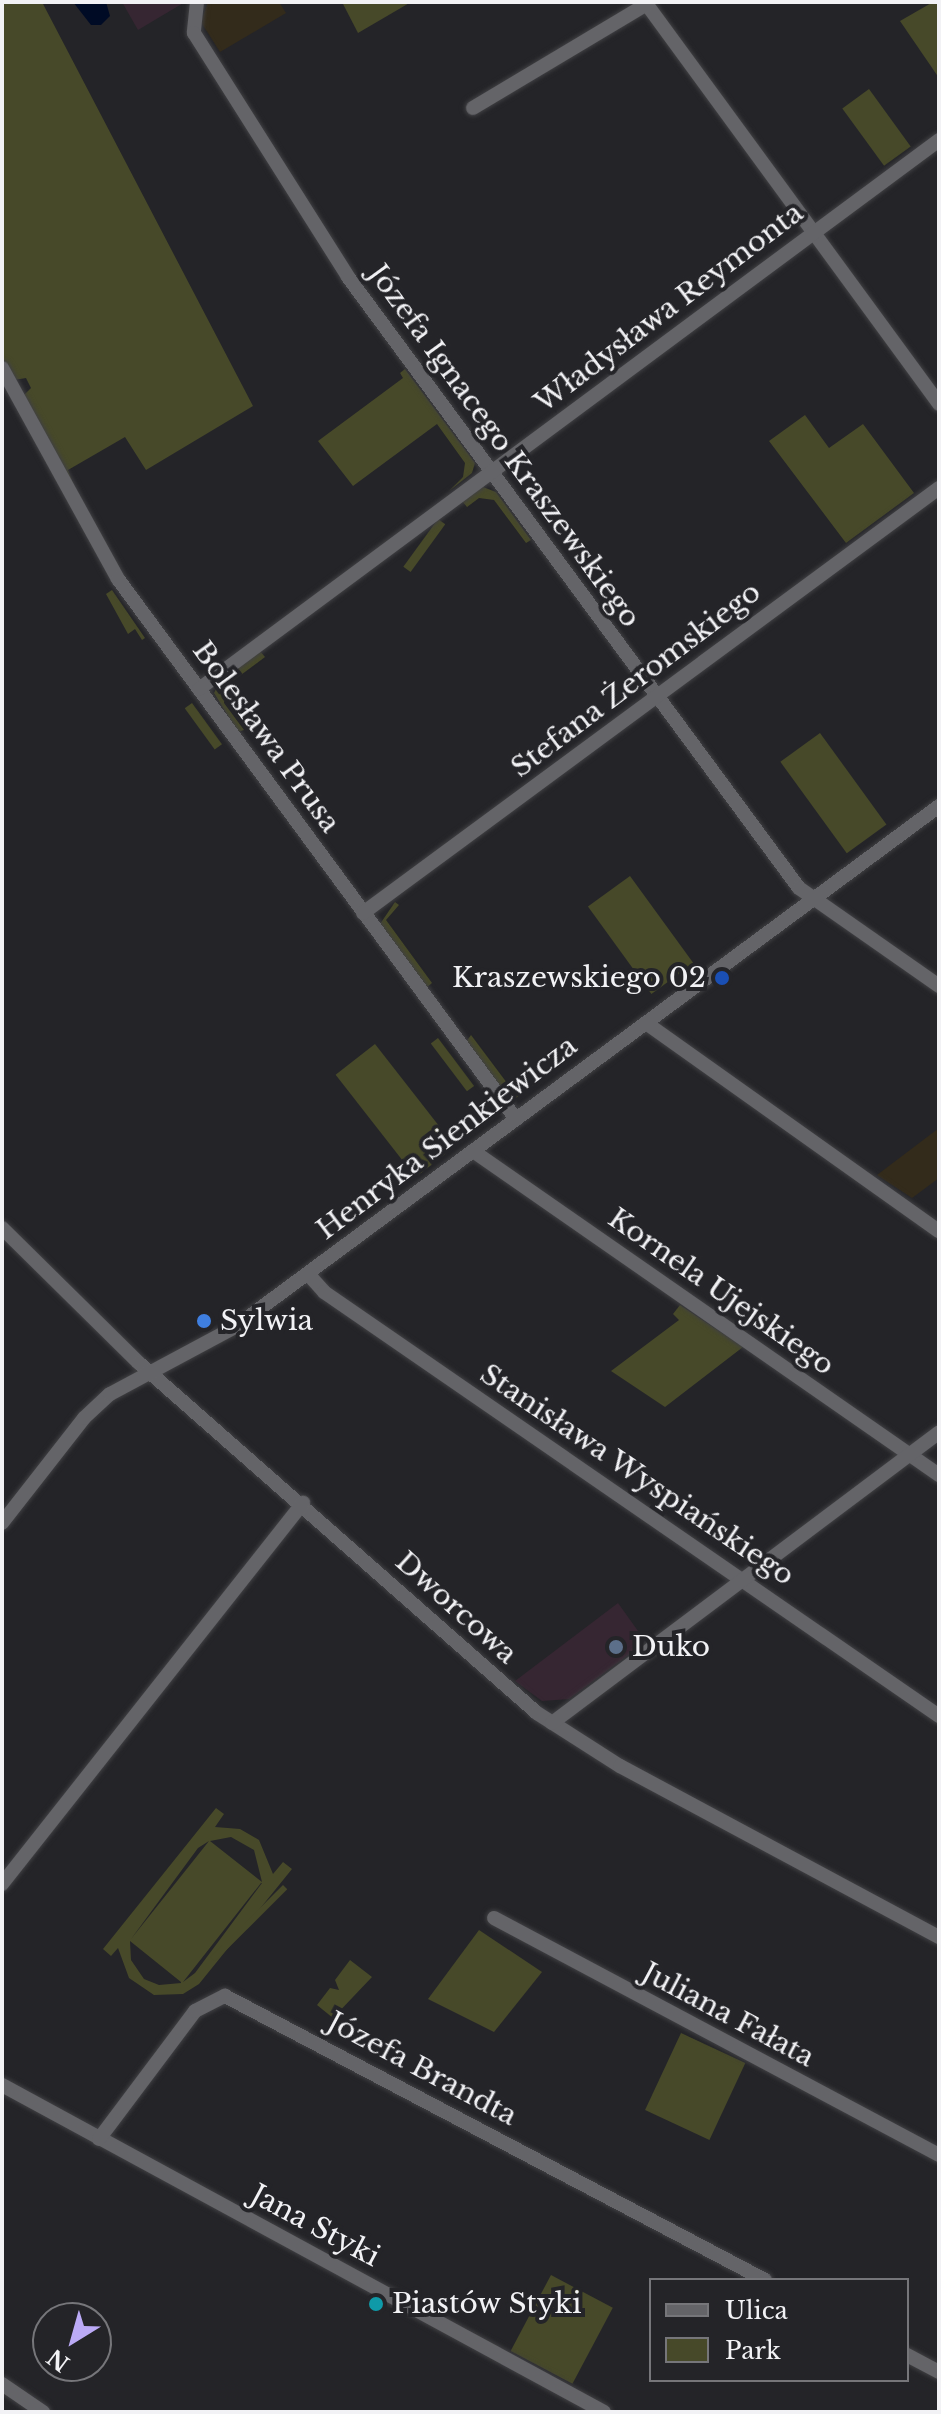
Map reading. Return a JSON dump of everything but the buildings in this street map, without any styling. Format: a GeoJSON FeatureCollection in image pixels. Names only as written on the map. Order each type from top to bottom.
{"type":"FeatureCollection","features":[{"type":"Feature","properties":{"kind":"street","name":"Józefa Ignacego Kraszewskiego"},"geometry":{"type":"LineString","coordinates":[[197,2],[192,26],[196,37],[348,277],[489,474],[656,698],[812,900],[939,986]]}},
{"type":"Feature","properties":{"kind":"street"},"geometry":{"type":"LineString","coordinates":[[473,108],[646,3],[939,404]]}},
{"type":"Feature","properties":{"kind":"street","name":"Władysława Reymonta"},"geometry":{"type":"LineString","coordinates":[[199,689],[939,140]]}},
{"type":"Feature","properties":{"kind":"street","name":"Bolesława Prusa"},"geometry":{"type":"LineString","coordinates":[[2,368],[109,565],[516,1119]]}},
{"type":"Feature","properties":{"kind":"street","name":"Stefana Żeromskiego"},"geometry":{"type":"LineString","coordinates":[[363,913],[939,488]]}},
{"type":"Feature","properties":{"kind":"street","name":"Henryka Sienkiewicza"},"geometry":{"type":"LineString","coordinates":[[2,1523],[99,1403],[210,1344],[939,806]]}},
{"type":"Feature","properties":{"kind":"street"},"geometry":{"type":"LineString","coordinates":[[646,1023],[939,1231]]}},
{"type":"Feature","properties":{"kind":"street","name":"Kornela Ujejskiego"},"geometry":{"type":"LineString","coordinates":[[473,1151],[939,1475]]}},
{"type":"Feature","properties":{"kind":"street","name":"Dworcowa"},"geometry":{"type":"LineString","coordinates":[[2,1228],[151,1374],[303,1503],[487,1673],[552,1723],[620,1766],[939,1937]]}},
{"type":"Feature","properties":{"kind":"street","name":"Stanisława Wyspiańskiego"},"geometry":{"type":"LineString","coordinates":[[308,1274],[324,1292],[939,1716]]}},
{"type":"Feature","properties":{"kind":"street"},"geometry":{"type":"LineString","coordinates":[[552,1723],[939,1432]]}},
{"type":"Feature","properties":{"kind":"street"},"geometry":{"type":"LineString","coordinates":[[2,1884],[303,1503]]}},
{"type":"Feature","properties":{"kind":"street","name":"Juliana Fałata"},"geometry":{"type":"LineString","coordinates":[[494,1918],[939,2155]]}},
{"type":"Feature","properties":{"kind":"street","name":"Józefa Brandta"},"geometry":{"type":"LineString","coordinates":[[99,2139],[195,2011],[225,1996],[761,2278]]}},
{"type":"Feature","properties":{"kind":"street","name":"Jana Styki"},"geometry":{"type":"LineString","coordinates":[[2,2085],[604,2412]]}},
{"type":"Feature","properties":{"kind":"street"},"geometry":{"type":"LineString","coordinates":[[909,2356],[939,2372]]}},
{"type":"Feature","properties":{"kind":"street"},"geometry":{"type":"LineString","coordinates":[[2,2384],[43,2412]]}},
{"type":"Feature","properties":{"kind":"shaded area"},"geometry":{"type":"Polygon","coordinates":[[[122,2],[185,2],[138,30],[122,2]]]}},
{"type":"Feature","properties":{"kind":"shaded area"},"geometry":{"type":"Polygon","coordinates":[[[208,2],[279,2],[286,13],[220,52],[201,22],[208,2]]]}},
{"type":"Feature","properties":{"kind":"shaded area"},"geometry":{"type":"Polygon","coordinates":[[[939,1128],[939,1178],[912,1198],[877,1175],[939,1128]]]}},
{"type":"Feature","properties":{"kind":"shaded area"},"geometry":{"type":"Polygon","coordinates":[[[618,1603],[643,1638],[631,1653],[569,1699],[542,1701],[515,1681],[618,1603]]]}},
{"type":"Feature","properties":{"kind":"green space"},"geometry":{"type":"Polygon","coordinates":[[[2,2],[42,2],[253,406],[146,470],[125,437],[68,470],[76,491],[23,396],[31,388],[26,378],[14,380],[2,356],[2,2]]]}},
{"type":"Feature","properties":{"kind":"green space"},"geometry":{"type":"Polygon","coordinates":[[[342,2],[411,2],[358,33],[342,2]]]}},
{"type":"Feature","properties":{"kind":"green space"},"geometry":{"type":"Polygon","coordinates":[[[933,2],[939,2],[939,78],[900,21],[933,2]]]}},
{"type":"Feature","properties":{"kind":"green space"},"geometry":{"type":"Polygon","coordinates":[[[869,89],[911,146],[884,166],[842,108],[869,89]]]}},
{"type":"Feature","properties":{"kind":"green space"},"geometry":{"type":"Polygon","coordinates":[[[405,369],[475,463],[472,473],[449,491],[463,477],[465,463],[437,424],[353,486],[318,441],[403,378],[400,373],[405,369]]]}},
{"type":"Feature","properties":{"kind":"green space"},"geometry":{"type":"Polygon","coordinates":[[[805,415],[829,448],[863,424],[914,493],[846,543],[769,441],[805,415]]]}},
{"type":"Feature","properties":{"kind":"green space"},"geometry":{"type":"Polygon","coordinates":[[[483,487],[496,492],[531,540],[526,543],[494,500],[479,498],[467,507],[462,501],[483,487]]]}},
{"type":"Feature","properties":{"kind":"green space"},"geometry":{"type":"Polygon","coordinates":[[[438,519],[445,524],[411,572],[403,567],[438,519]]]}},
{"type":"Feature","properties":{"kind":"green space"},"geometry":{"type":"Polygon","coordinates":[[[112,590],[145,638],[142,640],[135,629],[128,634],[106,594],[112,590]]]}},
{"type":"Feature","properties":{"kind":"green space"},"geometry":{"type":"Polygon","coordinates":[[[260,651],[265,657],[226,686],[224,703],[244,730],[238,732],[214,693],[221,679],[260,651]]]}},
{"type":"Feature","properties":{"kind":"green space"},"geometry":{"type":"Polygon","coordinates":[[[192,703],[222,744],[215,750],[185,708],[192,703]]]}},
{"type":"Feature","properties":{"kind":"green space"},"geometry":{"type":"Polygon","coordinates":[[[820,733],[886,824],[847,853],[780,762],[820,733]]]}},
{"type":"Feature","properties":{"kind":"green space"},"geometry":{"type":"Polygon","coordinates":[[[630,876],[693,963],[651,994],[588,907],[630,876]]]}},
{"type":"Feature","properties":{"kind":"green space"},"geometry":{"type":"Polygon","coordinates":[[[395,902],[399,905],[386,920],[432,983],[426,988],[380,924],[395,902]]]}},
{"type":"Feature","properties":{"kind":"green space"},"geometry":{"type":"Polygon","coordinates":[[[471,1035],[516,1095],[543,1078],[516,1098],[504,1094],[466,1042],[471,1035]]]}},
{"type":"Feature","properties":{"kind":"green space"},"geometry":{"type":"Polygon","coordinates":[[[438,1038],[474,1086],[467,1091],[431,1043],[438,1038]]]}},
{"type":"Feature","properties":{"kind":"green space"},"geometry":{"type":"Polygon","coordinates":[[[375,1044],[455,1146],[416,1177],[336,1075],[375,1044]]]}},
{"type":"Feature","properties":{"kind":"green space"},"geometry":{"type":"Polygon","coordinates":[[[680,1305],[743,1347],[665,1407],[611,1371],[679,1320],[673,1314],[680,1305]]]}},
{"type":"Feature","properties":{"kind":"green space"},"geometry":{"type":"Polygon","coordinates":[[[216,1808],[224,1814],[215,1827],[240,1829],[259,1840],[273,1874],[283,1862],[292,1869],[199,1984],[183,1994],[154,1995],[129,1978],[118,1948],[111,1956],[103,1949],[216,1808]],[[231,1837],[210,1841],[262,1882],[254,1850],[231,1837]],[[209,1841],[198,1848],[131,1939],[209,1841]],[[261,1883],[183,1982],[195,1973],[261,1883]],[[130,1941],[131,1960],[144,1979],[159,1985],[181,1983],[130,1941]]]}},
{"type":"Feature","properties":{"kind":"green space"},"geometry":{"type":"Polygon","coordinates":[[[283,1885],[287,1889],[215,1961],[211,1957],[283,1885]]]}},
{"type":"Feature","properties":{"kind":"green space"},"geometry":{"type":"Polygon","coordinates":[[[479,1930],[542,1972],[494,2032],[428,1999],[479,1930]]]}},
{"type":"Feature","properties":{"kind":"green space"},"geometry":{"type":"Polygon","coordinates":[[[350,1960],[372,1977],[333,2018],[317,2005],[330,1988],[339,1990],[335,1980],[350,1960]]]}},
{"type":"Feature","properties":{"kind":"green space"},"geometry":{"type":"Polygon","coordinates":[[[681,2033],[745,2063],[709,2140],[645,2110],[681,2033]]]}},
{"type":"Feature","properties":{"kind":"green space"},"geometry":{"type":"Polygon","coordinates":[[[551,2275],[613,2308],[572,2384],[511,2351],[551,2275]]]}},
{"type":"Feature","properties":{"kind":"water"},"geometry":{"type":"Polygon","coordinates":[[[73,2],[106,2],[110,16],[101,25],[91,25],[73,2]]]}},
{"type":"Feature","properties":{"kind":"place","name":"Kraszewskiego 02"},"geometry":{"type":"Point","coordinates":[722,978]}},
{"type":"Feature","properties":{"kind":"place","name":"Sylwia"},"geometry":{"type":"Point","coordinates":[204,1321]}},
{"type":"Feature","properties":{"kind":"place","name":"Duko"},"geometry":{"type":"Point","coordinates":[616,1647]}},
{"type":"Feature","properties":{"kind":"place","name":"Piastów Styki"},"geometry":{"type":"Point","coordinates":[376,2304]}}]}
